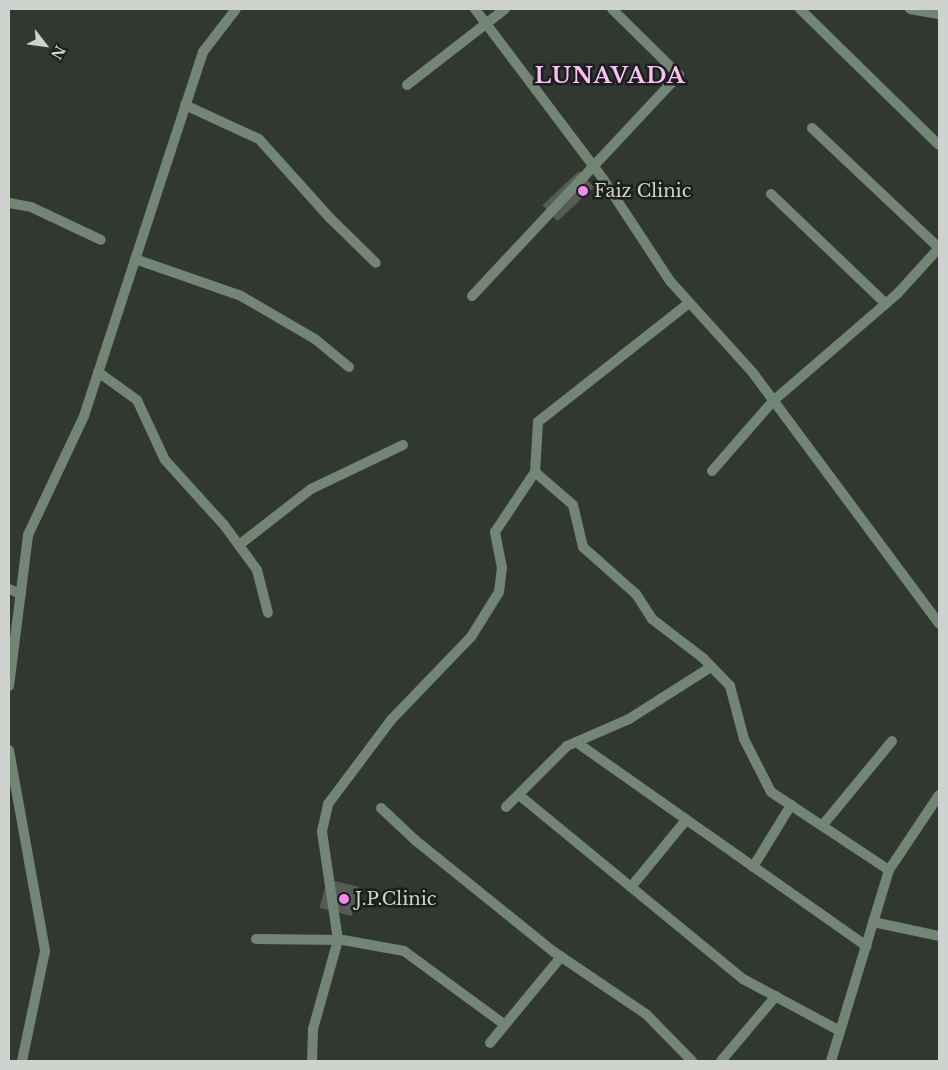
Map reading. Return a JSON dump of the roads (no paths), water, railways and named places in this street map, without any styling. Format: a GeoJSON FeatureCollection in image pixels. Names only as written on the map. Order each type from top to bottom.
{"type":"FeatureCollection","features":[{"type":"Feature","properties":{"kind":"street"},"geometry":{"type":"LineString","coordinates":[[9,686],[28,535],[84,416],[202,52],[236,9]]}},
{"type":"Feature","properties":{"kind":"street"},"geometry":{"type":"LineString","coordinates":[[475,9],[593,166],[670,281],[753,373],[939,623]]}},
{"type":"Feature","properties":{"kind":"street"},"geometry":{"type":"LineString","coordinates":[[407,85],[505,9]]}},
{"type":"Feature","properties":{"kind":"street"},"geometry":{"type":"LineString","coordinates":[[472,296],[679,75],[612,9]]}},
{"type":"Feature","properties":{"kind":"street"},"geometry":{"type":"LineString","coordinates":[[800,9],[939,145]]}},
{"type":"Feature","properties":{"kind":"street"},"geometry":{"type":"LineString","coordinates":[[910,9],[939,14]]}},
{"type":"Feature","properties":{"kind":"street"},"geometry":{"type":"LineString","coordinates":[[185,105],[259,140],[330,218],[376,262]]}},
{"type":"Feature","properties":{"kind":"street"},"geometry":{"type":"LineString","coordinates":[[712,471],[773,400],[886,304],[939,248],[812,128]]}},
{"type":"Feature","properties":{"kind":"street"},"geometry":{"type":"LineString","coordinates":[[772,194],[886,304]]}},
{"type":"Feature","properties":{"kind":"street"},"geometry":{"type":"LineString","coordinates":[[9,203],[31,207],[101,240]]}},
{"type":"Feature","properties":{"kind":"street"},"geometry":{"type":"LineString","coordinates":[[135,259],[241,296],[315,339],[349,367]]}},
{"type":"Feature","properties":{"kind":"street"},"geometry":{"type":"LineString","coordinates":[[312,1061],[313,1028],[338,940],[322,831],[328,804],[391,720],[472,637],[499,592],[502,568],[495,532],[535,472],[538,422],[689,303]]}},
{"type":"Feature","properties":{"kind":"street"},"geometry":{"type":"LineString","coordinates":[[98,372],[137,400],[165,460],[224,525],[257,570],[268,613]]}},
{"type":"Feature","properties":{"kind":"street"},"geometry":{"type":"LineString","coordinates":[[238,545],[311,489],[403,445]]}},
{"type":"Feature","properties":{"kind":"street"},"geometry":{"type":"LineString","coordinates":[[535,472],[573,505],[584,547],[636,594],[652,619],[711,667],[730,686],[744,738],[771,792],[889,870]]}},
{"type":"Feature","properties":{"kind":"street"},"geometry":{"type":"LineString","coordinates":[[9,589],[21,594]]}},
{"type":"Feature","properties":{"kind":"street"},"geometry":{"type":"LineString","coordinates":[[506,807],[568,746],[629,719],[711,667]]}},
{"type":"Feature","properties":{"kind":"street"},"geometry":{"type":"LineString","coordinates":[[822,826],[892,741]]}},
{"type":"Feature","properties":{"kind":"street"},"geometry":{"type":"LineString","coordinates":[[576,742],[866,946]]}},
{"type":"Feature","properties":{"kind":"street"},"geometry":{"type":"LineString","coordinates":[[9,750],[45,951],[22,1061]]}},
{"type":"Feature","properties":{"kind":"street"},"geometry":{"type":"LineString","coordinates":[[519,794],[743,979],[840,1031]]}},
{"type":"Feature","properties":{"kind":"street"},"geometry":{"type":"LineString","coordinates":[[831,1061],[889,870],[939,795]]}},
{"type":"Feature","properties":{"kind":"street"},"geometry":{"type":"LineString","coordinates":[[753,867],[791,805]]}},
{"type":"Feature","properties":{"kind":"street"},"geometry":{"type":"LineString","coordinates":[[381,808],[415,840],[561,957],[646,1014],[692,1061]]}},
{"type":"Feature","properties":{"kind":"street"},"geometry":{"type":"LineString","coordinates":[[631,887],[686,820]]}},
{"type":"Feature","properties":{"kind":"street"},"geometry":{"type":"LineString","coordinates":[[873,922],[939,936]]}},
{"type":"Feature","properties":{"kind":"street"},"geometry":{"type":"LineString","coordinates":[[256,939],[338,940],[404,951],[505,1025]]}},
{"type":"Feature","properties":{"kind":"street"},"geometry":{"type":"LineString","coordinates":[[490,1043],[561,957]]}},
{"type":"Feature","properties":{"kind":"street"},"geometry":{"type":"LineString","coordinates":[[721,1061],[776,996]]}},
{"type":"Feature","properties":{"kind":"place","name":"Faiz Clinic"},"geometry":{"type":"Point","coordinates":[583,191]}},
{"type":"Feature","properties":{"kind":"place","name":"J.P.Clinic"},"geometry":{"type":"Point","coordinates":[344,899]}},
{"type":"Feature","properties":{"kind":"district","name":"LUNAVADA"},"geometry":{"type":"Point","coordinates":[610,76]}}]}
